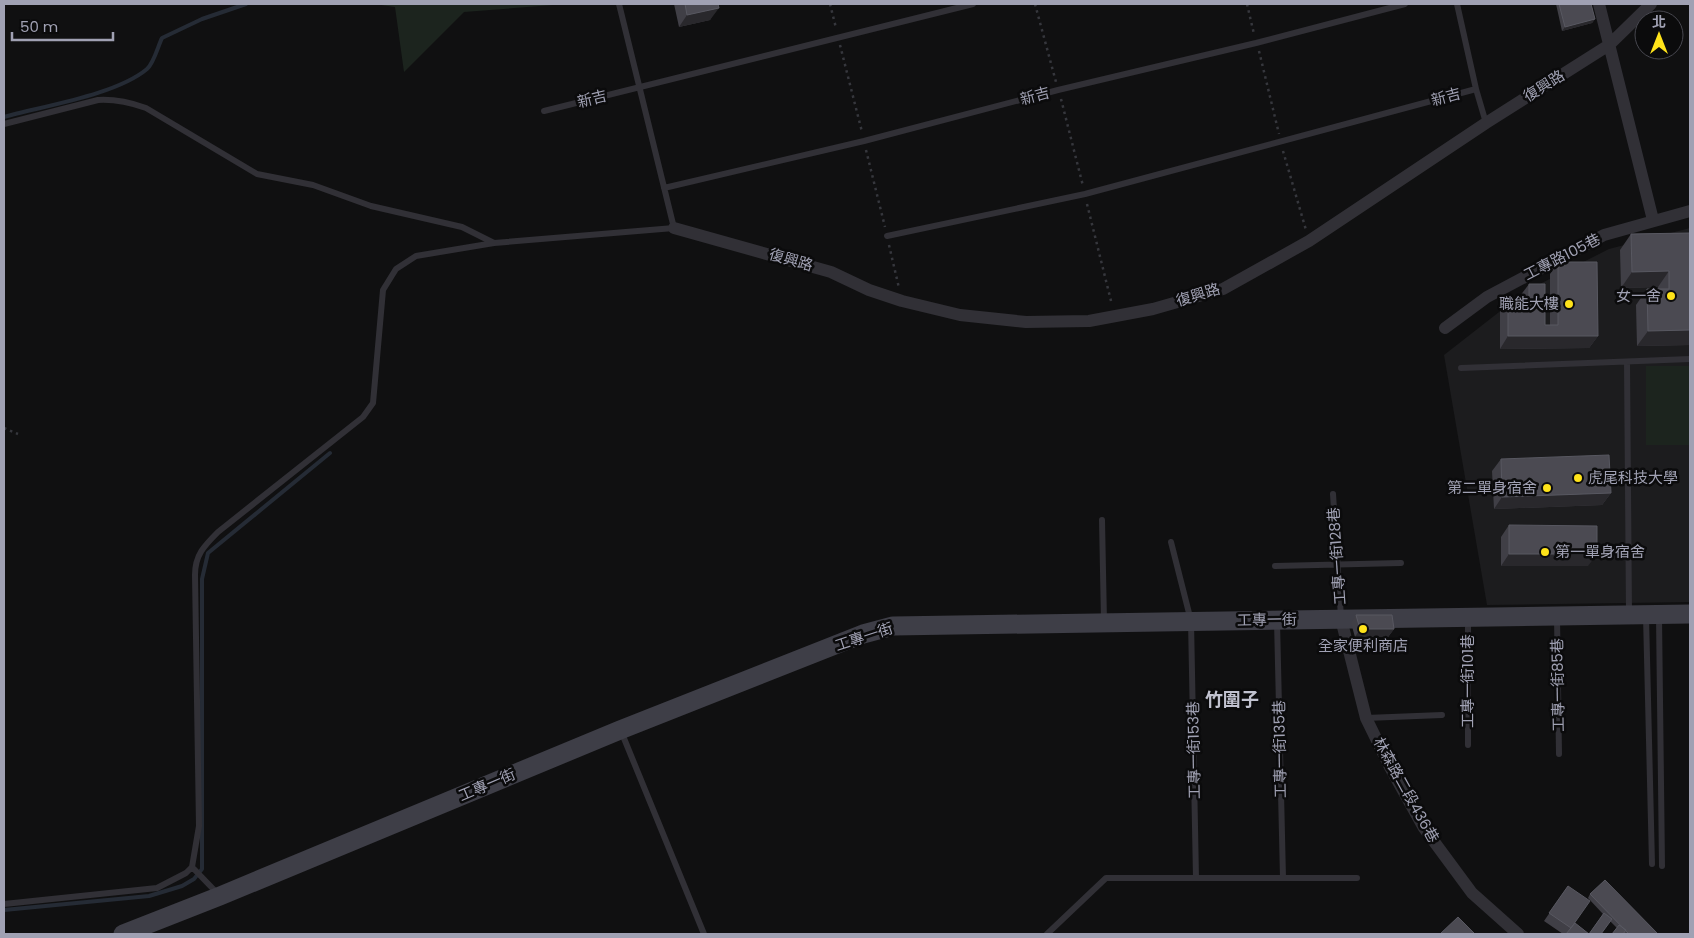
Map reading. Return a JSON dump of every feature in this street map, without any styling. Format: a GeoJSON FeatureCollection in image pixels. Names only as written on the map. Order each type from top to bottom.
{"type":"FeatureCollection","features":[{"type":"Feature","properties":{"kind":"street"},"geometry":{"type":"LineString","coordinates":[[1598,4],[1653,220]]}},
{"type":"Feature","properties":{"kind":"street","name":"復興路"},"geometry":{"type":"LineString","coordinates":[[674,228],[831,272],[869,290],[902,301],[960,315],[1008,321],[1088,321],[1153,309],[1223,289],[1310,241],[1486,123],[1609,45],[1651,4]]}},
{"type":"Feature","properties":{"kind":"street","name":"工專路105巷"},"geometry":{"type":"LineString","coordinates":[[1445,328],[1487,297],[1604,235],[1690,211]]}},
{"type":"Feature","properties":{"kind":"street","name":"工專一街"},"geometry":{"type":"LineString","coordinates":[[123,934],[220,896],[620,730],[863,634],[893,626],[1690,614]]}},
{"type":"Feature","properties":{"kind":"street","name":"林森路二段436巷"},"geometry":{"type":"LineString","coordinates":[[1341,619],[1366,718],[1390,767],[1424,828],[1472,893],[1518,934]]}},
{"type":"Feature","properties":{"kind":"lane"},"geometry":{"type":"LineString","coordinates":[[4,904],[157,888],[186,874],[192,867],[199,826],[195,569],[199,552],[218,532],[363,417],[374,402],[383,290],[396,269],[416,256],[494,243],[674,228],[620,4]]}},
{"type":"Feature","properties":{"kind":"lane","name":"新吉"},"geometry":{"type":"LineString","coordinates":[[544,111],[973,4]]}},
{"type":"Feature","properties":{"kind":"lane","name":"新吉"},"geometry":{"type":"LineString","coordinates":[[664,188],[864,141],[1058,90],[1256,43],[1405,4]]}},
{"type":"Feature","properties":{"kind":"lane"},"geometry":{"type":"LineString","coordinates":[[1457,4],[1476,89]]}},
{"type":"Feature","properties":{"kind":"lane","name":"新吉"},"geometry":{"type":"LineString","coordinates":[[887,236],[1085,194],[1476,89],[1486,123]]}},
{"type":"Feature","properties":{"kind":"lane"},"geometry":{"type":"LineString","coordinates":[[4,124],[98,100],[113,99],[133,103],[146,108],[257,174],[313,186],[371,206],[462,226],[494,243]]}},
{"type":"Feature","properties":{"kind":"lane"},"geometry":{"type":"LineString","coordinates":[[1461,368],[1690,359]]}},
{"type":"Feature","properties":{"kind":"lane"},"geometry":{"type":"LineString","coordinates":[[1627,362],[1662,866]]}},
{"type":"Feature","properties":{"kind":"lane","name":"工專一街128巷"},"geometry":{"type":"LineString","coordinates":[[1333,494],[1341,619]]}},
{"type":"Feature","properties":{"kind":"lane"},"geometry":{"type":"LineString","coordinates":[[1102,520],[1104,623]]}},
{"type":"Feature","properties":{"kind":"lane","name":"工專一街153巷"},"geometry":{"type":"LineString","coordinates":[[1171,542],[1191,621],[1196,878]]}},
{"type":"Feature","properties":{"kind":"lane"},"geometry":{"type":"LineString","coordinates":[[1275,566],[1338,566],[1400,563]]}},
{"type":"Feature","properties":{"kind":"lane"},"geometry":{"type":"LineString","coordinates":[[1645,615],[1652,864]]}},
{"type":"Feature","properties":{"kind":"lane","name":"工專一街85巷"},"geometry":{"type":"LineString","coordinates":[[1557,616],[1559,754]]}},
{"type":"Feature","properties":{"kind":"lane","name":"工專一街101巷"},"geometry":{"type":"LineString","coordinates":[[1468,617],[1468,745]]}},
{"type":"Feature","properties":{"kind":"lane","name":"工專一街135巷"},"geometry":{"type":"LineString","coordinates":[[1277,620],[1283,878]]}},
{"type":"Feature","properties":{"kind":"lane"},"geometry":{"type":"LineString","coordinates":[[1366,718],[1442,715]]}},
{"type":"Feature","properties":{"kind":"lane"},"geometry":{"type":"LineString","coordinates":[[620,730],[704,934]]}},
{"type":"Feature","properties":{"kind":"lane"},"geometry":{"type":"LineString","coordinates":[[192,867],[220,896]]}},
{"type":"Feature","properties":{"kind":"lane"},"geometry":{"type":"LineString","coordinates":[[1047,934],[1106,878],[1357,878]]}},
{"type":"Feature","properties":{"kind":"path"},"geometry":{"type":"LineString","coordinates":[[830,4],[902,301]]}},
{"type":"Feature","properties":{"kind":"path"},"geometry":{"type":"LineString","coordinates":[[1035,4],[1085,194],[1114,316]]}},
{"type":"Feature","properties":{"kind":"path"},"geometry":{"type":"LineString","coordinates":[[1247,4],[1280,142],[1310,241]]}},
{"type":"Feature","properties":{"kind":"path"},"geometry":{"type":"LineString","coordinates":[[4,428],[18,434]]}},
{"type":"Feature","properties":{"kind":"shaded area"},"geometry":{"type":"Polygon","coordinates":[[[374,4],[566,4],[464,12],[404,72],[395,7],[374,4]]]}},
{"type":"Feature","properties":{"kind":"shaded area","name":"虎尾科技大學"},"geometry":{"type":"Polygon","coordinates":[[[1690,228],[1690,602],[1487,605],[1444,355],[1526,291],[1609,249],[1690,228]]]}},
{"type":"Feature","properties":{"kind":"shaded area"},"geometry":{"type":"Polygon","coordinates":[[[1646,366],[1690,366],[1690,445],[1646,445],[1646,366]]]}},
{"type":"Feature","properties":{"kind":"building"},"geometry":{"type":"Polygon","coordinates":[[[685,4],[718,4],[719,8],[687,15],[685,4]]]}},
{"type":"Feature","properties":{"kind":"building"},"geometry":{"type":"Polygon","coordinates":[[[1559,4],[1591,4],[1595,19],[1565,27],[1559,4]]]}},
{"type":"Feature","properties":{"kind":"building"},"geometry":{"type":"Polygon","coordinates":[[[1690,233],[1690,330],[1648,331],[1647,289],[1669,289],[1669,271],[1632,272],[1631,234],[1690,233]]]}},
{"type":"Feature","properties":{"kind":"building","name":"職能大樓"},"geometry":{"type":"Polygon","coordinates":[[[1558,262],[1597,262],[1598,336],[1508,336],[1508,300],[1529,300],[1529,284],[1545,284],[1545,325],[1558,325],[1558,262]]]}},
{"type":"Feature","properties":{"kind":"building","name":"第二單身宿舍"},"geometry":{"type":"Polygon","coordinates":[[[1609,455],[1611,493],[1502,497],[1501,459],[1609,455]]]}},
{"type":"Feature","properties":{"kind":"building"},"geometry":{"type":"Polygon","coordinates":[[[1509,525],[1597,526],[1597,554],[1509,554],[1509,525]]]}},
{"type":"Feature","properties":{"kind":"building"},"geometry":{"type":"Polygon","coordinates":[[[1356,615],[1392,615],[1394,629],[1360,629],[1356,615]]]}},
{"type":"Feature","properties":{"kind":"building"},"geometry":{"type":"Polygon","coordinates":[[[1605,880],[1658,934],[1629,934],[1590,894],[1605,880]]]}},
{"type":"Feature","properties":{"kind":"building"},"geometry":{"type":"Polygon","coordinates":[[[1568,886],[1590,901],[1571,928],[1549,913],[1568,886]]]}},
{"type":"Feature","properties":{"kind":"building"},"geometry":{"type":"Polygon","coordinates":[[[1604,913],[1612,919],[1601,934],[1589,934],[1604,913]]]}},
{"type":"Feature","properties":{"kind":"building"},"geometry":{"type":"Polygon","coordinates":[[[1458,917],[1475,934],[1440,934],[1458,917]]]}},
{"type":"Feature","properties":{"kind":"building"},"geometry":{"type":"Polygon","coordinates":[[[1575,923],[1589,934],[1566,934],[1575,923]]]}},
{"type":"Feature","properties":{"kind":"building"},"geometry":{"type":"Polygon","coordinates":[[[1619,925],[1626,930],[1623,934],[1612,934],[1619,925]]]}},
{"type":"Feature","properties":{"kind":"waterway"},"geometry":{"type":"LineString","coordinates":[[4,117],[78,99],[117,86],[147,69],[154,59],[162,38],[202,19],[246,4]]}},
{"type":"Feature","properties":{"kind":"waterway"},"geometry":{"type":"LineString","coordinates":[[4,910],[149,896],[182,886],[194,879],[202,869],[202,579],[208,553],[330,453]]}},
{"type":"Feature","properties":{"kind":"place","name":"女一舍"},"geometry":{"type":"Point","coordinates":[1671,296]}},
{"type":"Feature","properties":{"kind":"place","name":"職能大樓"},"geometry":{"type":"Point","coordinates":[1569,304]}},
{"type":"Feature","properties":{"kind":"place","name":"虎尾科技大學"},"geometry":{"type":"Point","coordinates":[1578,478]}},
{"type":"Feature","properties":{"kind":"place","name":"第二單身宿舍"},"geometry":{"type":"Point","coordinates":[1547,488]}},
{"type":"Feature","properties":{"kind":"place","name":"第一單身宿舍"},"geometry":{"type":"Point","coordinates":[1545,552]}},
{"type":"Feature","properties":{"kind":"place","name":"全家便利商店"},"geometry":{"type":"Point","coordinates":[1363,629]}},
{"type":"Feature","properties":{"kind":"district","name":"竹圍子"},"geometry":{"type":"Point","coordinates":[1232,700]}}]}
